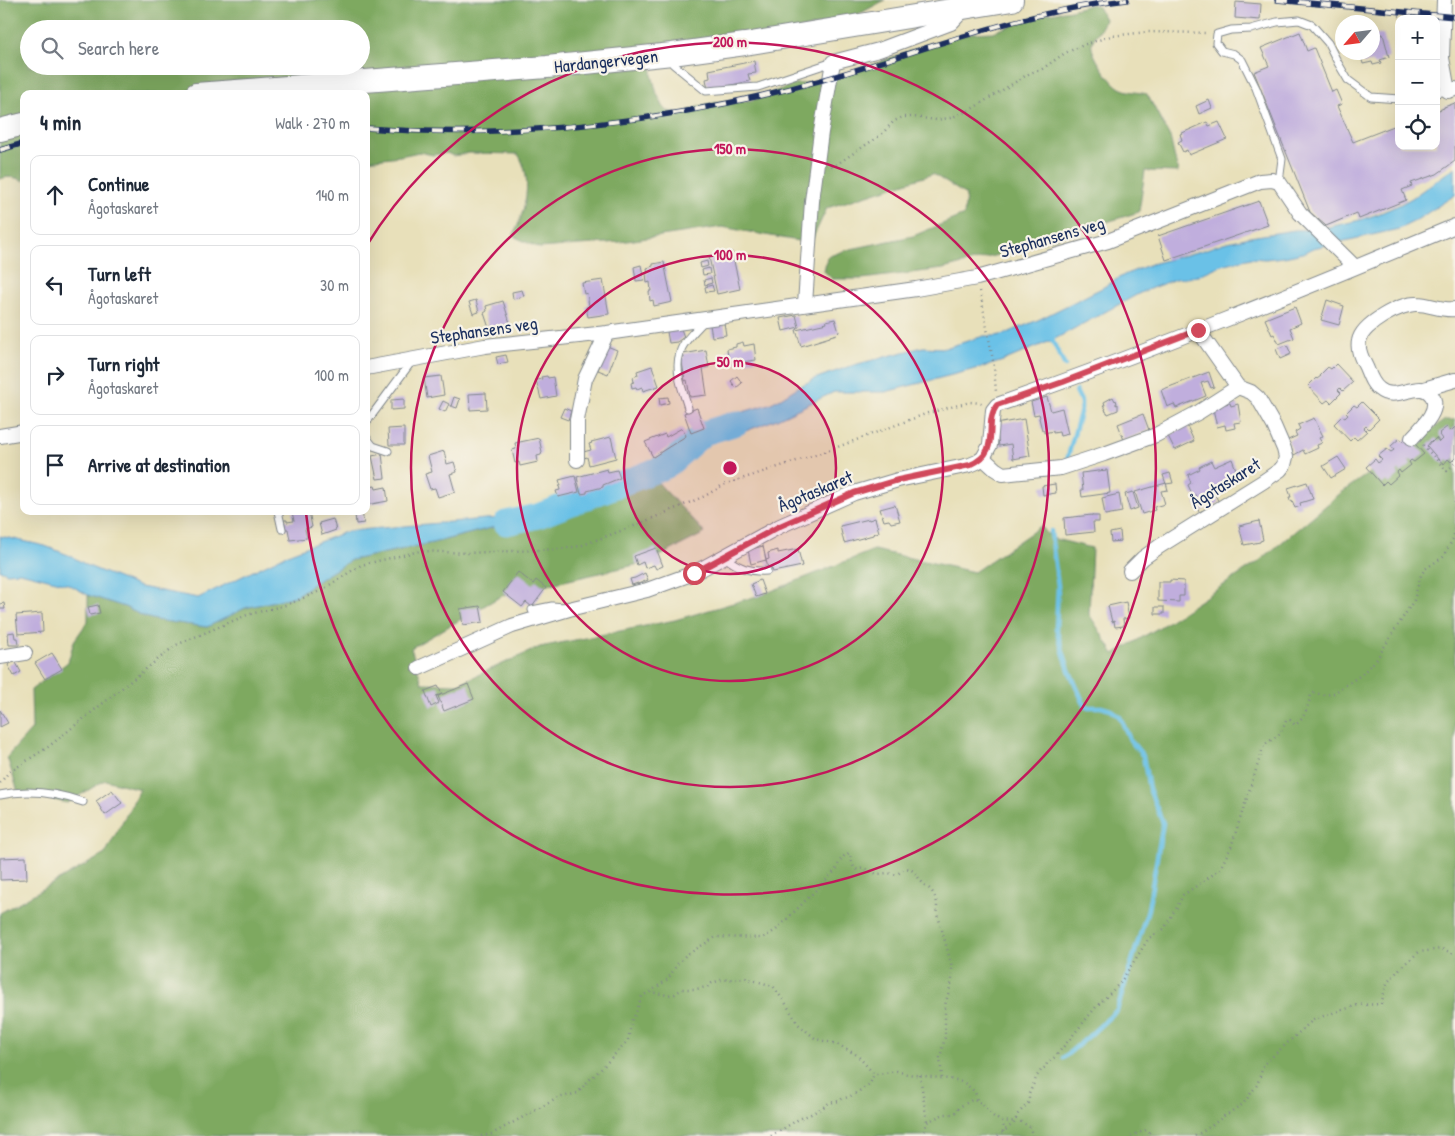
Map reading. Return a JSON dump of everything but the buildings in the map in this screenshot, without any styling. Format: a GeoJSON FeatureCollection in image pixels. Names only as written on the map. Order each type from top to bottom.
{"type":"FeatureCollection","features":[{"type":"Feature","properties":{"kind":"main road","name":"Hardangervegen"},"geometry":{"type":"LineString","coordinates":[[248,90],[547,67],[672,54],[745,44],[1012,0]]}},
{"type":"Feature","properties":{"kind":"main road"},"geometry":{"type":"LineString","coordinates":[[0,130],[20,125]]}},
{"type":"Feature","properties":{"kind":"street"},"geometry":{"type":"LineString","coordinates":[[1444,0],[1442,58],[1446,91]]}},
{"type":"Feature","properties":{"kind":"street"},"geometry":{"type":"LineString","coordinates":[[805,304],[812,201],[833,62],[879,50],[951,23],[965,7]]}},
{"type":"Feature","properties":{"kind":"street","name":"Stephansens veg"},"geometry":{"type":"LineString","coordinates":[[370,367],[485,346],[607,333],[916,289],[977,278],[1108,241],[1260,181],[1272,180],[1279,182]]}},
{"type":"Feature","properties":{"kind":"street"},"geometry":{"type":"LineString","coordinates":[[1279,182],[1300,213],[1355,267]]}},
{"type":"Feature","properties":{"kind":"street"},"geometry":{"type":"LineString","coordinates":[[1238,387],[1199,412],[1156,435],[1061,468],[1003,474],[983,458],[990,445],[993,410],[997,405],[1063,382],[1198,330],[1455,226]]}},
{"type":"Feature","properties":{"kind":"street"},"geometry":{"type":"LineString","coordinates":[[1412,438],[1432,413],[1433,398],[1428,392],[1418,389],[1396,395],[1387,394],[1378,389],[1372,381],[1361,356],[1358,346],[1360,338],[1364,330],[1372,322],[1407,306],[1417,304],[1447,310],[1455,309]]}},
{"type":"Feature","properties":{"kind":"street","name":"Ågotaskaret"},"geometry":{"type":"LineString","coordinates":[[1130,571],[1143,558],[1160,546],[1264,481],[1284,465],[1286,457],[1284,449],[1274,426],[1258,398],[1251,392],[1238,387],[1198,330]]}},
{"type":"Feature","properties":{"kind":"street"},"geometry":{"type":"LineString","coordinates":[[577,460],[577,420],[585,379],[607,333]]}},
{"type":"Feature","properties":{"kind":"street"},"geometry":{"type":"LineString","coordinates":[[1424,390],[1455,380]]}},
{"type":"Feature","properties":{"kind":"street"},"geometry":{"type":"LineString","coordinates":[[0,436],[20,433]]}},
{"type":"Feature","properties":{"kind":"street","name":"Ågotaskaret"},"geometry":{"type":"LineString","coordinates":[[419,668],[512,626],[646,590],[694,573],[780,526],[854,493],[898,480],[970,465],[983,458]]}},
{"type":"Feature","properties":{"kind":"street"},"geometry":{"type":"LineString","coordinates":[[0,657],[25,653]]}},
{"type":"Feature","properties":{"kind":"lane"},"geometry":{"type":"LineString","coordinates":[[1279,182],[1282,159],[1256,88],[1242,60],[1234,54],[1222,51],[1216,43],[1217,34],[1231,30],[1251,29],[1278,22],[1299,20],[1312,25],[1328,43],[1348,80],[1371,97],[1395,99]]}},
{"type":"Feature","properties":{"kind":"lane"},"geometry":{"type":"LineString","coordinates":[[672,54],[672,64],[706,91],[758,87],[833,62]]}},
{"type":"Feature","properties":{"kind":"lane"},"geometry":{"type":"LineString","coordinates":[[688,408],[678,368],[680,352],[707,319]]}},
{"type":"Feature","properties":{"kind":"lane"},"geometry":{"type":"LineString","coordinates":[[370,418],[412,360]]}},
{"type":"Feature","properties":{"kind":"lane"},"geometry":{"type":"LineString","coordinates":[[370,442],[373,446],[388,451]]}},
{"type":"Feature","properties":{"kind":"lane"},"geometry":{"type":"LineString","coordinates":[[279,515],[282,530]]}},
{"type":"Feature","properties":{"kind":"lane"},"geometry":{"type":"LineString","coordinates":[[725,557],[743,569],[767,572]]}},
{"type":"Feature","properties":{"kind":"lane","name":"Ågotaskaret"},"geometry":{"type":"LineString","coordinates":[[532,610],[558,606],[569,610]]}},
{"type":"Feature","properties":{"kind":"lane"},"geometry":{"type":"LineString","coordinates":[[0,794],[32,791],[83,802]]}},
{"type":"Feature","properties":{"kind":"path"},"geometry":{"type":"LineString","coordinates":[[816,172],[837,164],[881,135],[894,121],[903,117],[936,120],[950,118],[970,110],[1030,73],[1042,69],[1065,54],[1086,44],[1111,36],[1147,32],[1217,34]]}},
{"type":"Feature","properties":{"kind":"path"},"geometry":{"type":"LineString","coordinates":[[0,783],[8,773],[48,746],[176,645],[247,615],[289,604],[320,591],[361,565],[420,551],[468,554],[560,549],[580,546],[705,496],[723,485],[835,448],[928,412],[970,402],[997,405],[994,366],[977,278]]}},
{"type":"Feature","properties":{"kind":"path"},"geometry":{"type":"LineString","coordinates":[[1427,450],[1447,470],[1455,463]]}},
{"type":"Feature","properties":{"kind":"path"},"geometry":{"type":"LineString","coordinates":[[1455,502],[1455,509]]}},
{"type":"Feature","properties":{"kind":"path"},"geometry":{"type":"LineString","coordinates":[[998,1136],[1012,1126],[1018,1114],[1029,1102],[1029,1094],[1042,1069],[1055,1057],[1096,1007],[1120,983],[1149,938],[1164,929],[1182,895],[1220,869],[1231,847],[1264,745],[1280,734],[1286,721],[1290,720],[1295,725],[1299,722],[1306,710],[1311,695],[1314,693],[1326,695],[1334,693],[1361,674],[1376,660],[1414,600],[1425,569],[1442,557],[1453,539],[1455,529]]}},
{"type":"Feature","properties":{"kind":"path"},"geometry":{"type":"LineString","coordinates":[[481,1136],[492,1134],[558,1098],[578,1093],[628,1040],[632,1019],[642,996],[668,979],[678,963],[686,955],[716,938],[763,938],[776,930],[830,877],[836,870],[838,862],[849,853],[854,868],[858,870],[863,868],[877,874],[896,875],[902,869],[912,869],[933,893],[937,903],[936,914],[952,967],[952,981],[945,1005],[946,1037],[940,1058],[942,1078]]}},
{"type":"Feature","properties":{"kind":"path"},"geometry":{"type":"LineString","coordinates":[[1195,1136],[1243,1104],[1258,1085],[1264,1064],[1314,1019],[1358,1005],[1381,1004],[1387,983],[1418,952],[1442,949],[1455,954]]}},
{"type":"Feature","properties":{"kind":"path"},"geometry":{"type":"LineString","coordinates":[[650,992],[667,995],[675,994],[682,989],[707,987],[712,982],[746,978],[773,986],[798,1024],[816,1039],[837,1044],[857,1055],[874,1074],[897,1071],[957,1080],[966,1084],[975,1092],[977,1100]]}},
{"type":"Feature","properties":{"kind":"path"},"geometry":{"type":"LineString","coordinates":[[771,1136],[799,1118],[822,1108],[828,1102],[847,1098],[870,1084],[874,1074]]}},
{"type":"Feature","properties":{"kind":"path"},"geometry":{"type":"LineString","coordinates":[[920,1075],[927,1122],[923,1136]]}},
{"type":"Feature","properties":{"kind":"path"},"geometry":{"type":"LineString","coordinates":[[927,1122],[944,1114],[957,1112],[959,1107],[974,1099],[982,1103],[992,1116],[1002,1121],[1016,1120],[1030,1127],[1032,1136]]}},
{"type":"Feature","properties":{"kind":"path"},"geometry":{"type":"LineString","coordinates":[[1002,1121],[1004,1128],[1002,1132]]}},
{"type":"Feature","properties":{"kind":"path"},"geometry":{"type":"LineString","coordinates":[[1131,1136],[1146,1130],[1153,1136]]}},
{"type":"Feature","properties":{"kind":"green space"},"geometry":{"type":"Polygon","coordinates":[[[0,0],[885,0],[861,13],[842,20],[655,60],[652,75],[657,94],[663,106],[667,111],[682,113],[703,105],[719,102],[753,100],[794,84],[830,81],[906,52],[957,36],[993,32],[1043,14],[1071,10],[1092,4],[1098,7],[1105,19],[1092,43],[1097,60],[1106,74],[1120,88],[1147,94],[1170,137],[1178,172],[1145,171],[1139,212],[1013,251],[943,269],[862,279],[832,279],[824,271],[827,257],[846,250],[913,236],[964,215],[966,195],[933,174],[827,208],[809,246],[809,243],[722,227],[620,242],[539,248],[513,236],[521,217],[527,185],[526,174],[518,154],[469,153],[453,156],[447,153],[433,155],[419,152],[370,160],[370,90],[20,90],[20,180],[6,177],[0,179],[0,0]]]}},
{"type":"Feature","properties":{"kind":"green space"},"geometry":{"type":"Polygon","coordinates":[[[1445,420],[1455,420],[1455,1136],[0,1136],[0,913],[105,854],[140,789],[105,780],[67,803],[18,792],[7,757],[32,729],[31,690],[68,662],[74,641],[88,621],[88,595],[125,607],[156,620],[207,627],[245,608],[295,596],[351,560],[432,543],[538,516],[649,473],[705,533],[648,562],[503,595],[411,648],[422,683],[458,684],[540,647],[675,620],[764,594],[874,550],[974,572],[1041,526],[1051,538],[1092,548],[1089,614],[1114,654],[1163,625],[1257,563],[1342,492],[1445,420]]]}},
{"type":"Feature","properties":{"kind":"water"},"geometry":{"type":"Polygon","coordinates":[[[1455,167],[1455,195],[1399,229],[1313,248],[1303,253],[1284,257],[1251,258],[1221,265],[1197,276],[1175,279],[1142,292],[1053,340],[1003,361],[885,392],[834,392],[777,419],[725,439],[704,433],[717,422],[769,404],[817,378],[854,365],[923,347],[945,348],[984,336],[1005,334],[1038,320],[1124,275],[1151,264],[1250,237],[1295,230],[1320,229],[1378,214],[1412,198],[1455,167]]]}},
{"type":"Feature","properties":{"kind":"water"},"geometry":{"type":"Polygon","coordinates":[[[538,516],[432,543],[351,560],[295,596],[245,608],[207,627],[145,617],[125,607],[88,595],[68,584],[20,572],[7,573],[0,570],[0,536],[45,546],[140,587],[198,598],[290,553],[348,531],[538,516]]]}},
{"type":"Feature","properties":{"kind":"waterway"},"geometry":{"type":"LineString","coordinates":[[1050,336],[1065,366]]}},
{"type":"Feature","properties":{"kind":"waterway"},"geometry":{"type":"LineString","coordinates":[[1067,460],[1081,409],[1081,401],[1076,391]]}},
{"type":"Feature","properties":{"kind":"waterway"},"geometry":{"type":"LineString","coordinates":[[506,523],[538,516],[667,466],[704,433],[737,423]]}},
{"type":"Feature","properties":{"kind":"waterway"},"geometry":{"type":"LineString","coordinates":[[1051,531],[1058,586],[1056,629],[1069,670],[1084,704],[1088,707],[1101,707],[1111,710],[1120,717],[1130,740],[1143,756],[1149,789],[1163,823],[1148,909],[1117,1010],[1063,1058]]}},
{"type":"Feature","properties":{"kind":"railway"},"geometry":{"type":"LineString","coordinates":[[370,128],[423,131],[539,129],[654,116],[711,106],[822,80],[1011,22],[1088,5],[1127,0]]}},
{"type":"Feature","properties":{"kind":"railway"},"geometry":{"type":"LineString","coordinates":[[1277,0],[1455,17]]}},
{"type":"Feature","properties":{"kind":"railway"},"geometry":{"type":"LineString","coordinates":[[0,150],[20,144]]}},
{"type":"Feature","properties":{"kind":"route"},"geometry":{"type":"LineString","coordinates":[[694,573],[752,540],[817,508],[854,493],[898,480],[977,462],[983,458],[990,445],[993,410],[997,405],[1063,382],[1198,330]]}}]}
